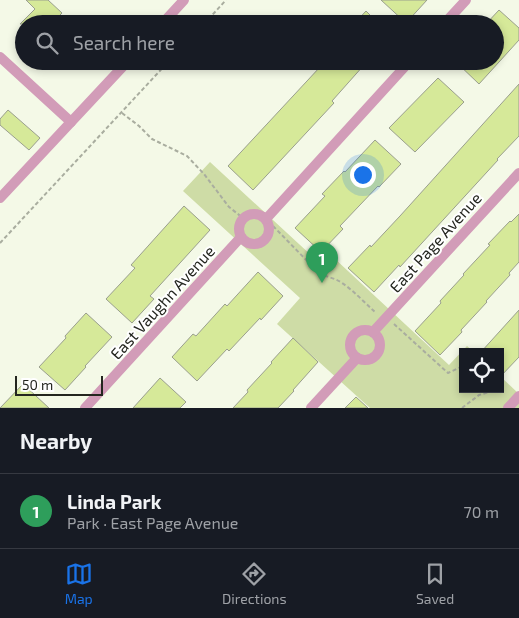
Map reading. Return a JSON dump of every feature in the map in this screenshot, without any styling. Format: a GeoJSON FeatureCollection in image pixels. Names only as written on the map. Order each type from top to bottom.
{"type":"FeatureCollection","features":[{"type":"Feature","properties":{"kind":"street"},"geometry":{"type":"LineString","coordinates":[[170,15],[184,0]]}},
{"type":"Feature","properties":{"kind":"street"},"geometry":{"type":"LineString","coordinates":[[452,15],[466,0]]}},
{"type":"Feature","properties":{"kind":"street"},"geometry":{"type":"LineString","coordinates":[[0,57],[71,122]]}},
{"type":"Feature","properties":{"kind":"street"},"geometry":{"type":"LineString","coordinates":[[0,198],[120,70]]}},
{"type":"Feature","properties":{"kind":"street"},"geometry":{"type":"LineString","coordinates":[[267,223],[402,70]]}},
{"type":"Feature","properties":{"kind":"street","name":"East Page Avenue"},"geometry":{"type":"LineString","coordinates":[[373,332],[519,173]]}},
{"type":"Feature","properties":{"kind":"street"},"geometry":{"type":"LineString","coordinates":[[254,213],[261,215],[267,223],[268,234],[260,242],[251,244],[241,238],[238,227],[247,215],[254,213]]}},
{"type":"Feature","properties":{"kind":"street","name":"East Vaughn Avenue"},"geometry":{"type":"LineString","coordinates":[[85,408],[241,238]]}},
{"type":"Feature","properties":{"kind":"street"},"geometry":{"type":"LineString","coordinates":[[362,330],[373,332],[380,340],[378,353],[368,359],[362,360],[357,358],[350,347],[352,336],[362,330]]}},
{"type":"Feature","properties":{"kind":"street"},"geometry":{"type":"LineString","coordinates":[[311,408],[357,358]]}},
{"type":"Feature","properties":{"kind":"street"},"geometry":{"type":"LineString","coordinates":[[508,408],[519,396]]}},
{"type":"Feature","properties":{"kind":"path"},"geometry":{"type":"LineString","coordinates":[[212,15],[226,0]]}},
{"type":"Feature","properties":{"kind":"path"},"geometry":{"type":"LineString","coordinates":[[0,243],[161,70]]}},
{"type":"Feature","properties":{"kind":"path"},"geometry":{"type":"LineString","coordinates":[[122,112],[152,139],[187,156],[204,174],[229,207],[243,218]]}},
{"type":"Feature","properties":{"kind":"path"},"geometry":{"type":"LineString","coordinates":[[267,223],[273,226],[323,276],[343,283],[377,314],[386,317],[448,373],[459,368]]}},
{"type":"Feature","properties":{"kind":"path"},"geometry":{"type":"LineString","coordinates":[[462,408],[479,395],[486,393]]}},
{"type":"Feature","properties":{"kind":"green space"},"geometry":{"type":"Polygon","coordinates":[[[210,162],[325,268],[334,258],[449,365],[459,354],[459,393],[504,393],[504,380],[519,394],[519,408],[370,408],[277,324],[300,298],[183,191],[210,162]]]}},
{"type":"Feature","properties":{"kind":"building"},"geometry":{"type":"Polygon","coordinates":[[[26,0],[48,0],[62,13],[60,15],[29,15],[35,9],[26,0]]]}},
{"type":"Feature","properties":{"kind":"building"},"geometry":{"type":"Polygon","coordinates":[[[381,0],[427,0],[413,15],[397,15],[381,0]]]}},
{"type":"Feature","properties":{"kind":"building"},"geometry":{"type":"Polygon","coordinates":[[[499,10],[519,28],[519,40],[504,56],[504,15],[494,15],[499,10]]]}},
{"type":"Feature","properties":{"kind":"building"},"geometry":{"type":"Polygon","coordinates":[[[317,70],[360,70],[332,101],[334,103],[253,190],[228,166],[317,70]]]}},
{"type":"Feature","properties":{"kind":"building"},"geometry":{"type":"Polygon","coordinates":[[[464,70],[492,70],[479,84],[464,70]]]}},
{"type":"Feature","properties":{"kind":"building"},"geometry":{"type":"Polygon","coordinates":[[[438,78],[464,102],[415,152],[389,128],[438,78]]]}},
{"type":"Feature","properties":{"kind":"building"},"geometry":{"type":"Polygon","coordinates":[[[519,84],[519,136],[400,267],[399,265],[374,292],[348,268],[400,216],[519,84]]]}},
{"type":"Feature","properties":{"kind":"building"},"geometry":{"type":"Polygon","coordinates":[[[8,110],[40,138],[29,150],[0,125],[0,119],[8,110]]]}},
{"type":"Feature","properties":{"kind":"building"},"geometry":{"type":"Polygon","coordinates":[[[375,140],[401,164],[340,226],[343,229],[321,252],[295,228],[325,196],[322,194],[375,140]]]}},
{"type":"Feature","properties":{"kind":"building"},"geometry":{"type":"Polygon","coordinates":[[[184,206],[210,230],[150,296],[154,299],[132,323],[106,299],[135,268],[131,265],[184,206]]]}},
{"type":"Feature","properties":{"kind":"building"},"geometry":{"type":"Polygon","coordinates":[[[519,214],[519,262],[487,302],[461,330],[462,332],[440,355],[415,331],[490,245],[488,244],[519,214]]]}},
{"type":"Feature","properties":{"kind":"building"},"geometry":{"type":"Polygon","coordinates":[[[258,272],[283,296],[229,351],[227,349],[197,381],[172,357],[193,334],[196,336],[225,304],[227,306],[258,272]]]}},
{"type":"Feature","properties":{"kind":"building"},"geometry":{"type":"Polygon","coordinates":[[[519,310],[519,357],[504,373],[504,348],[485,348],[519,310]]]}},
{"type":"Feature","properties":{"kind":"building"},"geometry":{"type":"Polygon","coordinates":[[[86,313],[112,337],[65,390],[39,367],[86,313]]]}},
{"type":"Feature","properties":{"kind":"building"},"geometry":{"type":"Polygon","coordinates":[[[293,338],[318,362],[294,391],[278,408],[233,408],[271,362],[293,338]]]}},
{"type":"Feature","properties":{"kind":"building"},"geometry":{"type":"Polygon","coordinates":[[[160,378],[186,402],[180,408],[133,408],[160,378]]]}},
{"type":"Feature","properties":{"kind":"building"},"geometry":{"type":"Polygon","coordinates":[[[23,384],[49,408],[0,408],[23,384]]]}},
{"type":"Feature","properties":{"kind":"building"},"geometry":{"type":"Polygon","coordinates":[[[356,397],[368,408],[345,408],[356,397]]]}},
{"type":"Feature","properties":{"kind":"place","name":"Linda Park"},"geometry":{"type":"Point","coordinates":[322,283]}}]}
